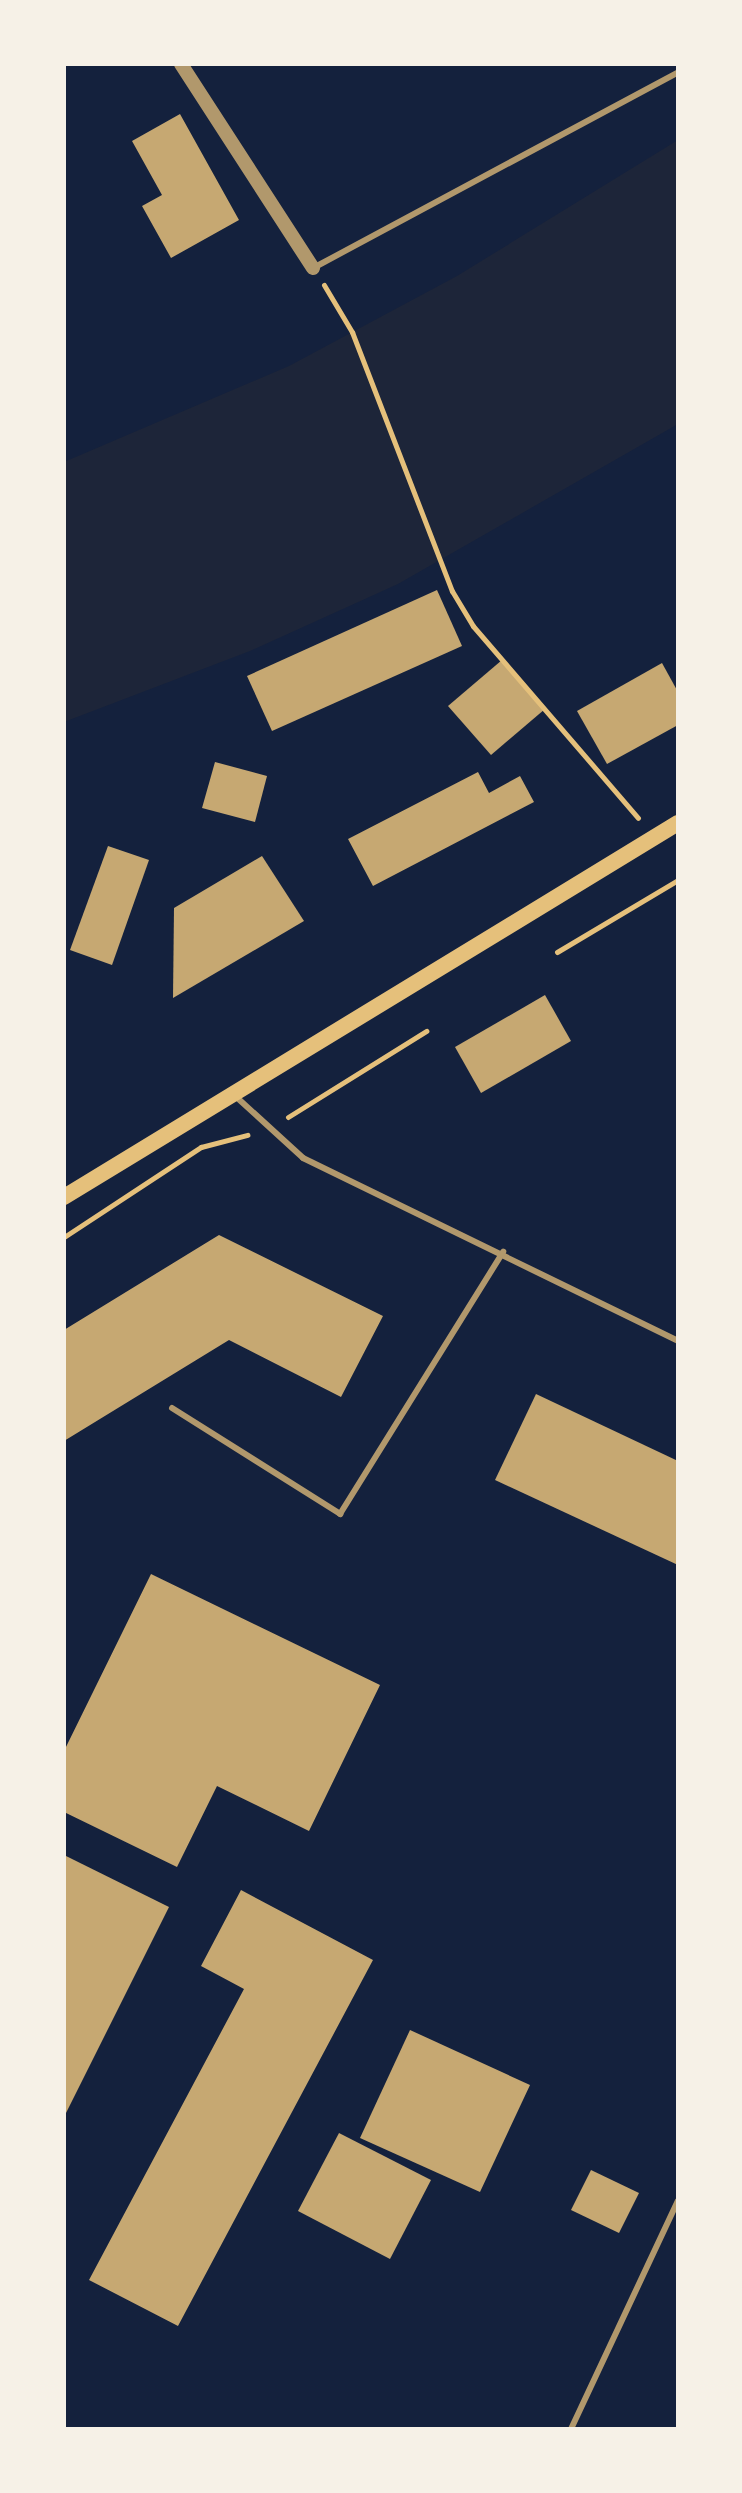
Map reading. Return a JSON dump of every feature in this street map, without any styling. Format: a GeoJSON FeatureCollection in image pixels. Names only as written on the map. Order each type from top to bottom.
{"type":"FeatureCollection","features":[{"type":"Feature","properties":{"kind":"main road"},"geometry":{"type":"LineString","coordinates":[[64,1197],[678,823]]}},
{"type":"Feature","properties":{"kind":"street"},"geometry":{"type":"LineString","coordinates":[[181,64],[313,268]]}},
{"type":"Feature","properties":{"kind":"lane"},"geometry":{"type":"LineString","coordinates":[[313,268],[678,72]]}},
{"type":"Feature","properties":{"kind":"lane"},"geometry":{"type":"LineString","coordinates":[[233,1094],[267,1130],[303,1158],[503,1252],[678,1341]]}},
{"type":"Feature","properties":{"kind":"lane"},"geometry":{"type":"LineString","coordinates":[[172,1408],[340,1514],[503,1252]]}},
{"type":"Feature","properties":{"kind":"lane"},"geometry":{"type":"LineString","coordinates":[[571,2429],[678,2201]]}},
{"type":"Feature","properties":{"kind":"path"},"geometry":{"type":"LineString","coordinates":[[330,294],[352,332],[452,591],[473,626],[654,838]]}},
{"type":"Feature","properties":{"kind":"path"},"geometry":{"type":"LineString","coordinates":[[557,952],[678,880]]}},
{"type":"Feature","properties":{"kind":"path"},"geometry":{"type":"LineString","coordinates":[[64,1237],[201,1147],[267,1130],[426,1031]]}},
{"type":"Feature","properties":{"kind":"shaded area"},"geometry":{"type":"Polygon","coordinates":[[[678,140],[678,424],[398,584],[250,651],[64,722],[64,462],[289,366],[457,276],[678,140]]]}},
{"type":"Feature","properties":{"kind":"building"},"geometry":{"type":"Polygon","coordinates":[[[180,114],[239,220],[171,258],[142,206],[162,195],[132,141],[180,114]]]}},
{"type":"Feature","properties":{"kind":"building"},"geometry":{"type":"Polygon","coordinates":[[[437,590],[462,646],[272,731],[247,676],[437,590]]]}},
{"type":"Feature","properties":{"kind":"building"},"geometry":{"type":"Polygon","coordinates":[[[502,660],[545,709],[491,755],[448,706],[502,660]]]}},
{"type":"Feature","properties":{"kind":"building"},"geometry":{"type":"Polygon","coordinates":[[[662,663],[678,692],[678,725],[607,764],[577,711],[662,663]]]}},
{"type":"Feature","properties":{"kind":"building"},"geometry":{"type":"Polygon","coordinates":[[[215,762],[267,776],[255,822],[202,808],[215,762]]]}},
{"type":"Feature","properties":{"kind":"building"},"geometry":{"type":"Polygon","coordinates":[[[478,772],[489,793],[520,776],[534,802],[373,886],[348,839],[478,772]]]}},
{"type":"Feature","properties":{"kind":"building"},"geometry":{"type":"Polygon","coordinates":[[[108,846],[149,860],[112,965],[70,950],[108,846]]]}},
{"type":"Feature","properties":{"kind":"building"},"geometry":{"type":"Polygon","coordinates":[[[262,856],[304,921],[173,998],[174,908],[262,856]]]}},
{"type":"Feature","properties":{"kind":"building"},"geometry":{"type":"Polygon","coordinates":[[[545,995],[571,1041],[481,1093],[455,1047],[545,995]]]}},
{"type":"Feature","properties":{"kind":"building"},"geometry":{"type":"Polygon","coordinates":[[[219,1235],[383,1316],[341,1397],[229,1340],[64,1441],[64,1330],[219,1235]]]}},
{"type":"Feature","properties":{"kind":"building"},"geometry":{"type":"Polygon","coordinates":[[[536,1394],[678,1461],[678,1565],[495,1480],[536,1394]]]}},
{"type":"Feature","properties":{"kind":"building"},"geometry":{"type":"Polygon","coordinates":[[[151,1574],[380,1685],[309,1831],[217,1786],[177,1867],[64,1812],[64,1751],[151,1574]]]}},
{"type":"Feature","properties":{"kind":"building"},"geometry":{"type":"Polygon","coordinates":[[[64,1855],[169,1907],[64,2117],[64,1855]]]}},
{"type":"Feature","properties":{"kind":"building"},"geometry":{"type":"Polygon","coordinates":[[[241,1890],[373,1960],[178,2326],[89,2280],[244,1989],[201,1966],[241,1890]]]}},
{"type":"Feature","properties":{"kind":"building"},"geometry":{"type":"Polygon","coordinates":[[[410,2030],[530,2085],[480,2192],[360,2138],[410,2030]]]}},
{"type":"Feature","properties":{"kind":"building"},"geometry":{"type":"Polygon","coordinates":[[[339,2133],[431,2180],[390,2259],[298,2211],[339,2133]]]}},
{"type":"Feature","properties":{"kind":"building"},"geometry":{"type":"Polygon","coordinates":[[[591,2170],[639,2193],[619,2233],[571,2210],[591,2170]]]}}]}
